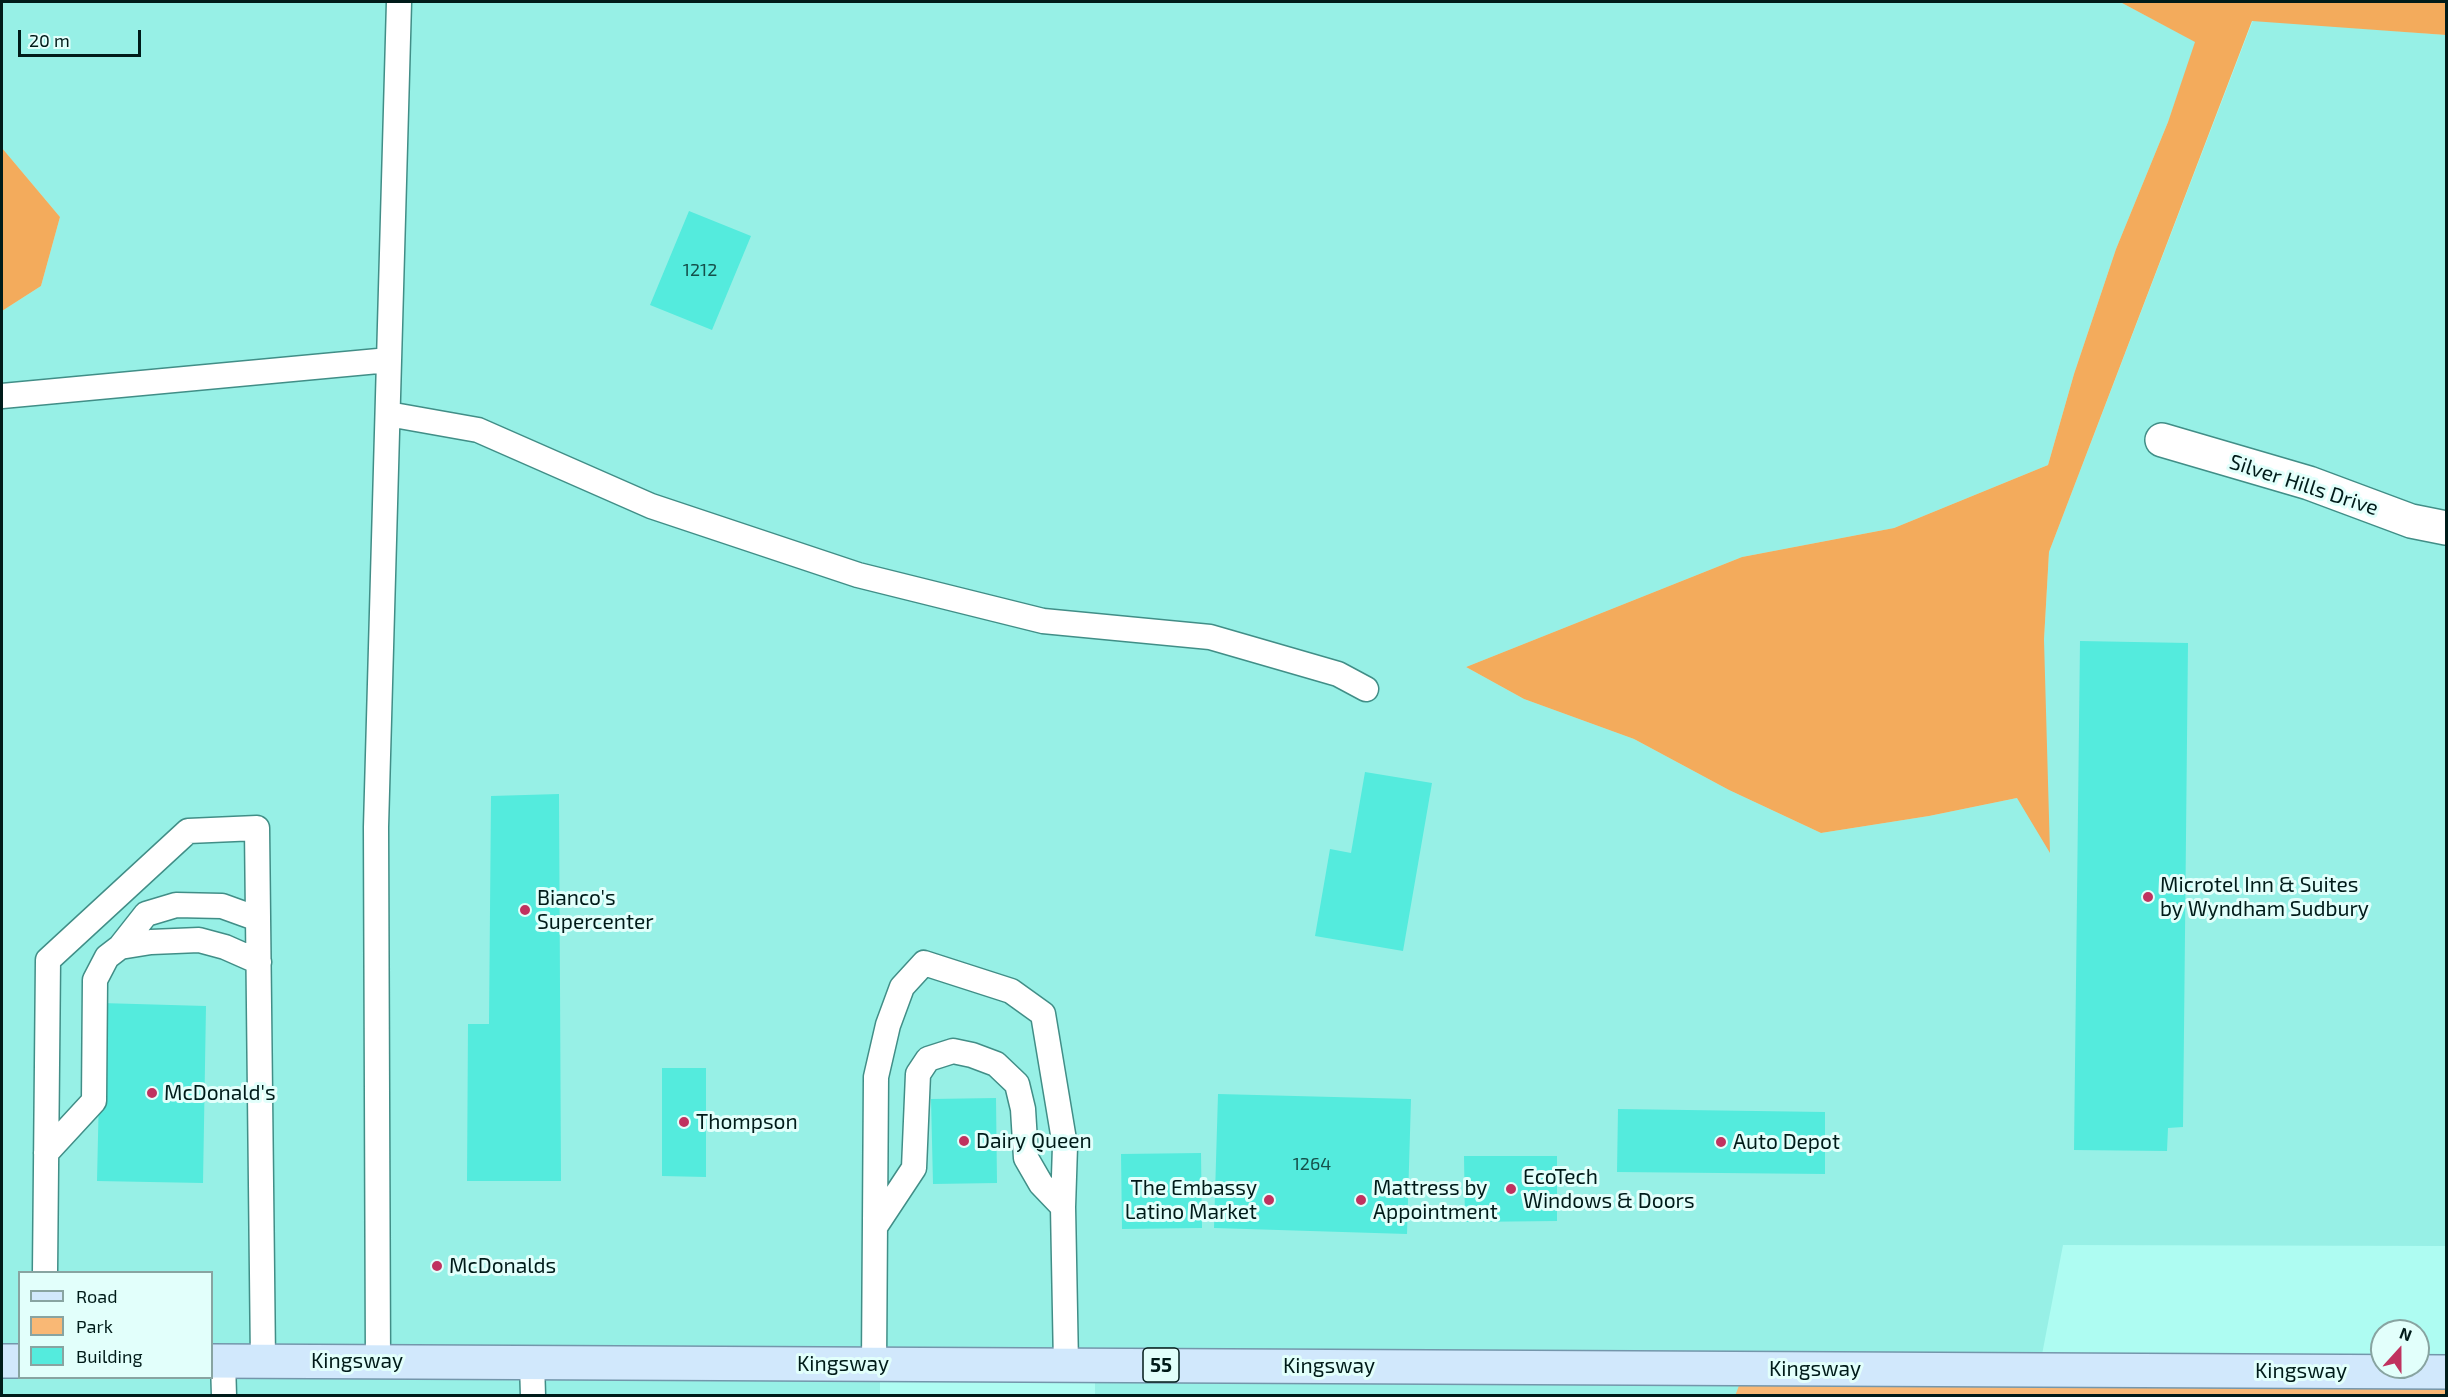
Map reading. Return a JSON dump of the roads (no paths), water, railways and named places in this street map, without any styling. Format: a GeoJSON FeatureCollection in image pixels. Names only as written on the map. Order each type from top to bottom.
{"type":"FeatureCollection","features":[{"type":"Feature","properties":{"kind":"main road"},"geometry":{"type":"LineString","coordinates":[[2,1361],[18,1361]]}},
{"type":"Feature","properties":{"kind":"main road","name":"Kingsway"},"geometry":{"type":"LineString","coordinates":[[217,1361],[2446,1372]]}},
{"type":"Feature","properties":{"kind":"street","name":"Silver Hills Drive"},"geometry":{"type":"LineString","coordinates":[[2162,440],[2309,483],[2411,521],[2446,528]]}},
{"type":"Feature","properties":{"kind":"lane"},"geometry":{"type":"LineString","coordinates":[[378,1361],[376,827],[399,2]]}},
{"type":"Feature","properties":{"kind":"lane"},"geometry":{"type":"LineString","coordinates":[[2,396],[389,360]]}},
{"type":"Feature","properties":{"kind":"lane"},"geometry":{"type":"LineString","coordinates":[[388,414],[477,430],[651,506],[858,575],[1043,621],[1210,637],[1338,674],[1366,689]]}},
{"type":"Feature","properties":{"kind":"lane"},"geometry":{"type":"LineString","coordinates":[[45,1271],[48,960],[188,831],[257,828],[263,1361]]}},
{"type":"Feature","properties":{"kind":"lane"},"geometry":{"type":"LineString","coordinates":[[46,1153],[94,1101],[95,980],[107,957],[120,947],[146,914],[176,905],[222,906],[258,919]]}},
{"type":"Feature","properties":{"kind":"lane"},"geometry":{"type":"LineString","coordinates":[[120,947],[151,942],[199,940],[225,947],[259,962]]}},
{"type":"Feature","properties":{"kind":"lane"},"geometry":{"type":"LineString","coordinates":[[874,1364],[876,1077],[888,1025],[902,987],[924,963],[1011,991],[1043,1014],[1065,1146],[1066,1365]]}},
{"type":"Feature","properties":{"kind":"lane"},"geometry":{"type":"LineString","coordinates":[[875,1227],[914,1168],[918,1074],[928,1059],[953,1051],[996,1064],[1017,1084],[1023,1109],[1026,1158],[1041,1184],[1064,1207]]}},
{"type":"Feature","properties":{"kind":"lane"},"geometry":{"type":"LineString","coordinates":[[217,1361],[224,1395]]}},
{"type":"Feature","properties":{"kind":"lane"},"geometry":{"type":"LineString","coordinates":[[532,1362],[532,1395]]}},
{"type":"Feature","properties":{"kind":"place","name":"Microtel Inn & Suites by Wyndham Sudbury"},"geometry":{"type":"Point","coordinates":[2148,897]}},
{"type":"Feature","properties":{"kind":"place","name":"Bianco's Supercenter"},"geometry":{"type":"Point","coordinates":[525,910]}},
{"type":"Feature","properties":{"kind":"place","name":"McDonald's"},"geometry":{"type":"Point","coordinates":[152,1093]}},
{"type":"Feature","properties":{"kind":"place","name":"Thompson"},"geometry":{"type":"Point","coordinates":[684,1122]}},
{"type":"Feature","properties":{"kind":"place","name":"Dairy Queen"},"geometry":{"type":"Point","coordinates":[964,1141]}},
{"type":"Feature","properties":{"kind":"place","name":"Auto Depot"},"geometry":{"type":"Point","coordinates":[1721,1142]}},
{"type":"Feature","properties":{"kind":"place","name":"EcoTech Windows & Doors"},"geometry":{"type":"Point","coordinates":[1511,1189]}},
{"type":"Feature","properties":{"kind":"place","name":"The Embassy Latino Market"},"geometry":{"type":"Point","coordinates":[1269,1200]}},
{"type":"Feature","properties":{"kind":"place","name":"Mattress by Appointment"},"geometry":{"type":"Point","coordinates":[1361,1200]}},
{"type":"Feature","properties":{"kind":"place","name":"McDonalds"},"geometry":{"type":"Point","coordinates":[437,1266]}}]}
